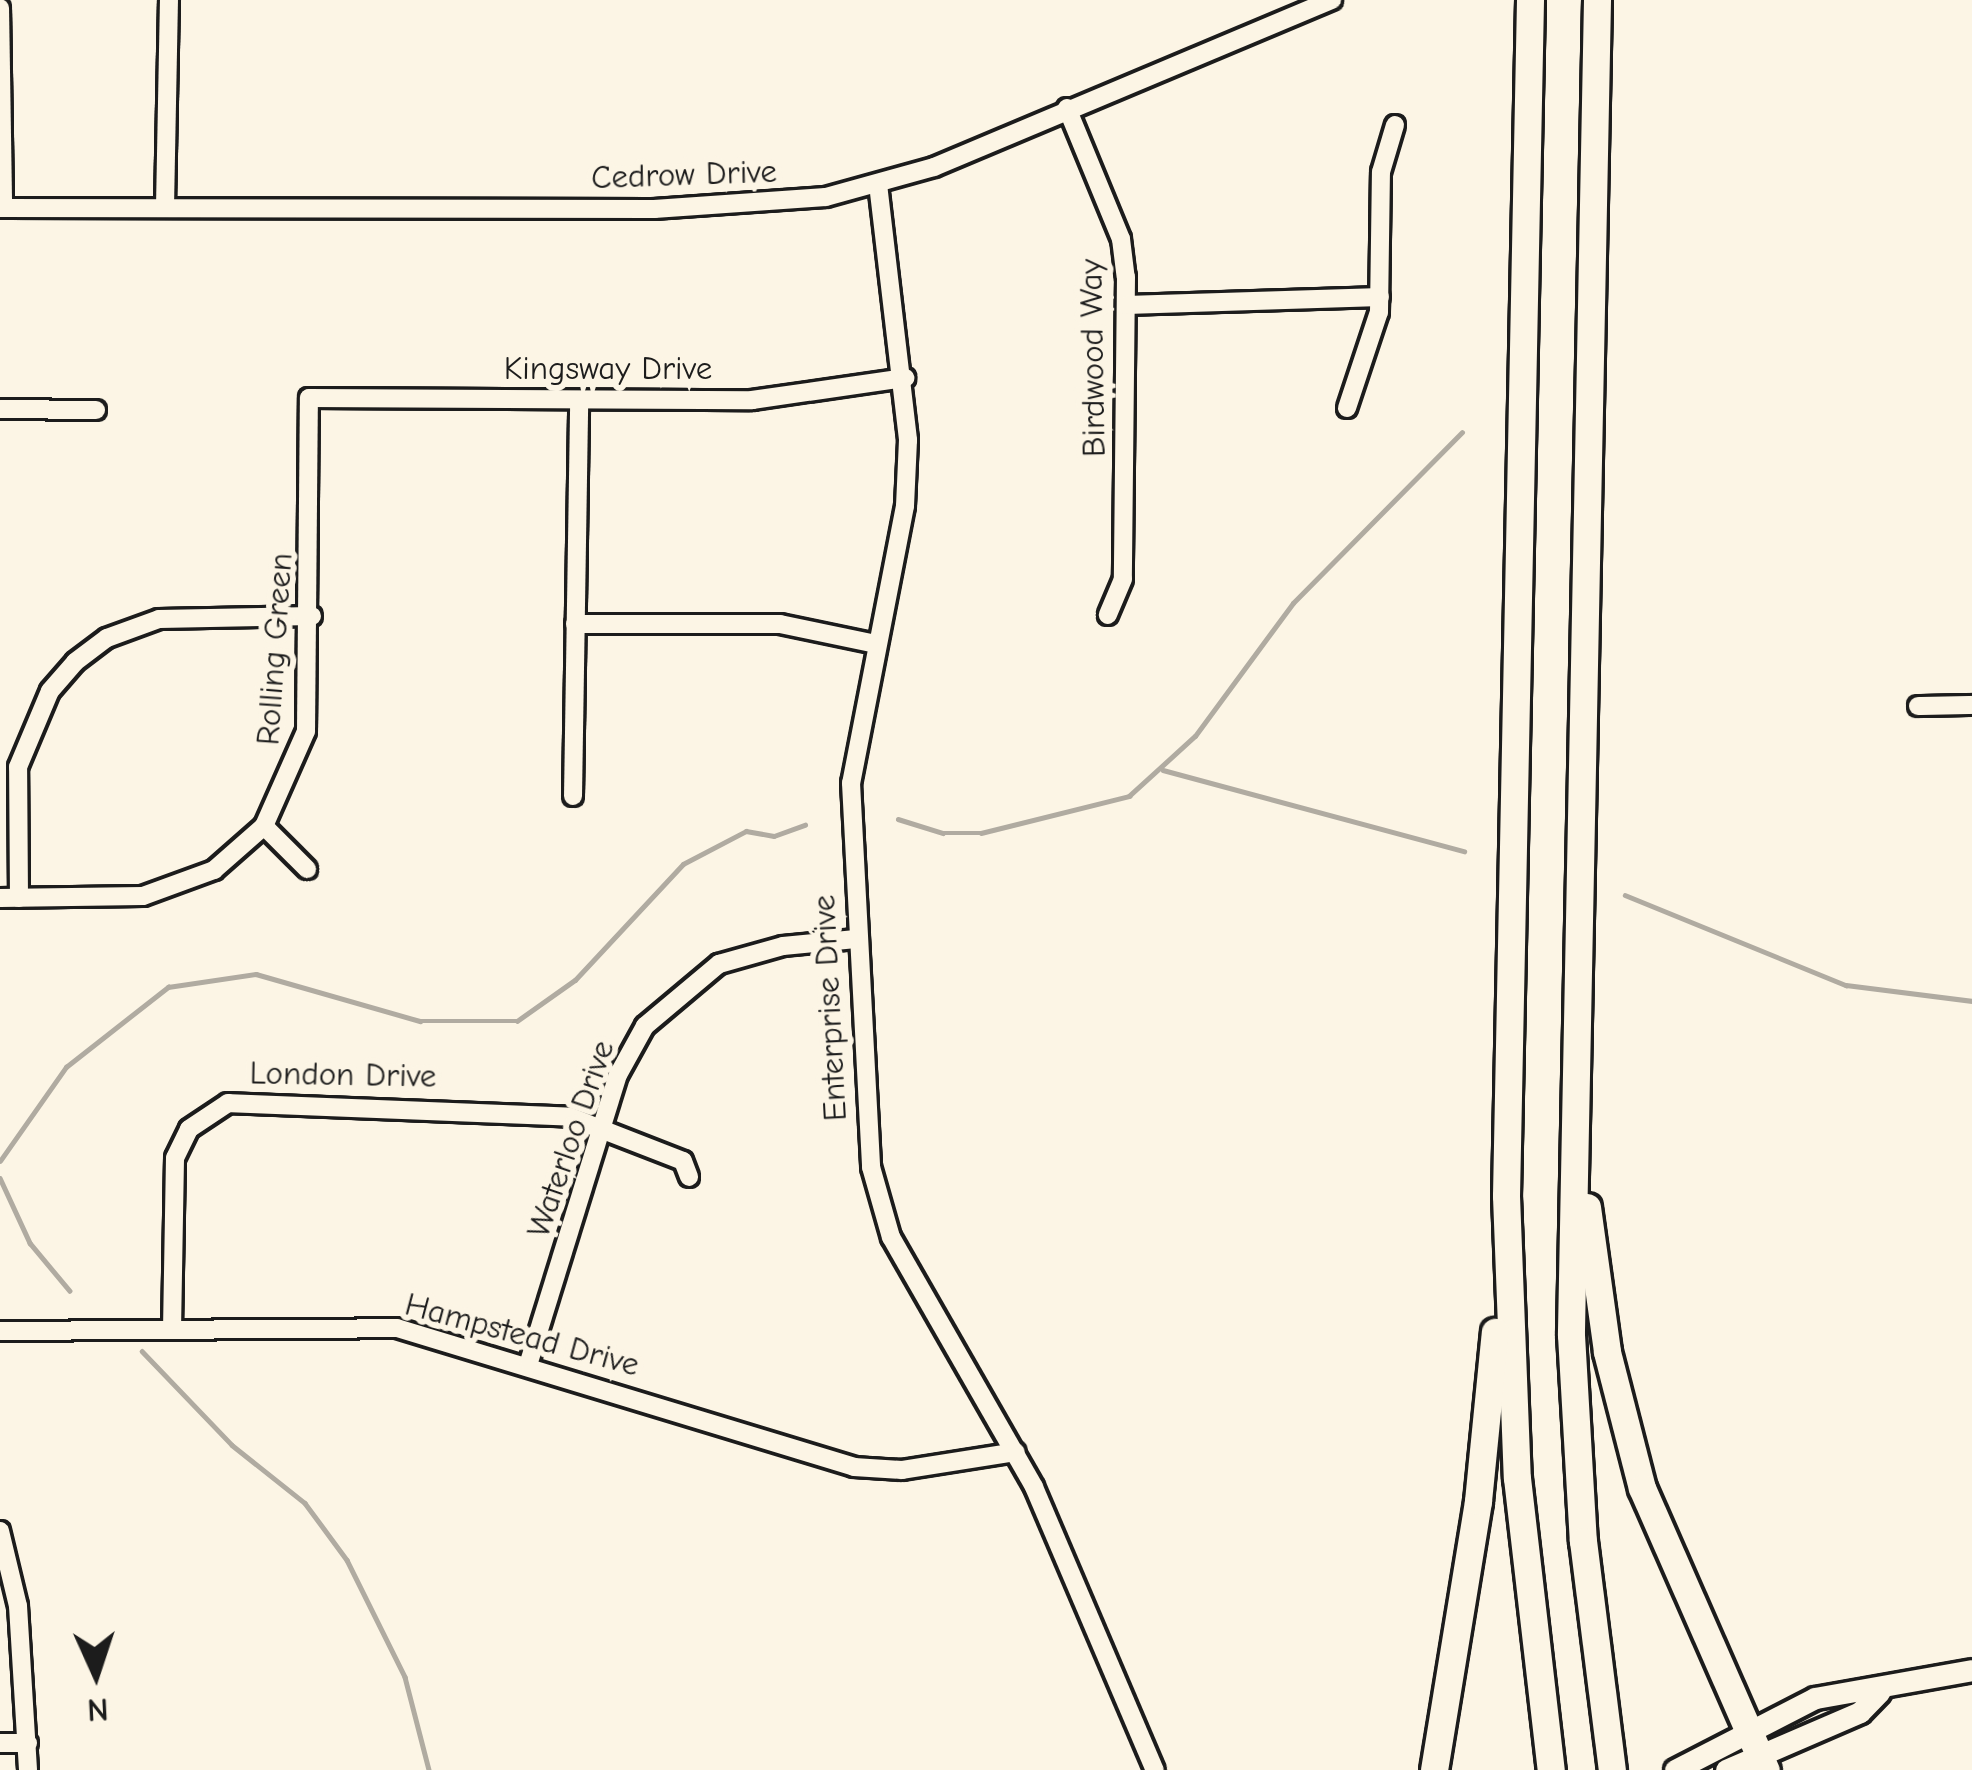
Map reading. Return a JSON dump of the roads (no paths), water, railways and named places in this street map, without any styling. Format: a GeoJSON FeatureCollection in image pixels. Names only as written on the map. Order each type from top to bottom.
{"type":"FeatureCollection","features":[{"type":"Feature","properties":{"kind":"highway"},"geometry":{"type":"LineString","coordinates":[[1530,0],[1506,1196],[1517,1478],[1551,1770]]}},
{"type":"Feature","properties":{"kind":"highway"},"geometry":{"type":"LineString","coordinates":[[1597,0],[1573,1404],[1612,1770]]}},
{"type":"Feature","properties":{"kind":"highway"},"geometry":{"type":"LineString","coordinates":[[1577,1127],[1601,1317],[1632,1455],[1679,1587],[1763,1762]]}},
{"type":"Feature","properties":{"kind":"highway"},"geometry":{"type":"LineString","coordinates":[[1434,1770],[1484,1455],[1506,1196]]}},
{"type":"Feature","properties":{"kind":"main road"},"geometry":{"type":"LineString","coordinates":[[1675,1770],[1749,1726],[1852,1686],[1879,1692],[1972,1670]]}},
{"type":"Feature","properties":{"kind":"main road"},"geometry":{"type":"LineString","coordinates":[[1726,1770],[1763,1762],[1860,1712],[1879,1692]]}},
{"type":"Feature","properties":{"kind":"street"},"geometry":{"type":"LineString","coordinates":[[165,207],[169,0]]}},
{"type":"Feature","properties":{"kind":"street","name":"Cedrow Drive"},"geometry":{"type":"LineString","coordinates":[[1,208],[730,207],[878,184],[1332,0]]}},
{"type":"Feature","properties":{"kind":"street"},"geometry":{"type":"LineString","coordinates":[[0,8],[1,208]]}},
{"type":"Feature","properties":{"kind":"street","name":"Birdwood Way"},"geometry":{"type":"LineString","coordinates":[[1066,108],[1121,239],[1126,305],[1124,579],[1108,615]]}},
{"type":"Feature","properties":{"kind":"street"},"geometry":{"type":"LineString","coordinates":[[1347,408],[1381,297],[1381,172],[1395,125]]}},
{"type":"Feature","properties":{"kind":"street","name":"Enterprise Drive"},"geometry":{"type":"LineString","coordinates":[[878,184],[904,378],[905,506],[850,783],[867,1136],[879,1203],[906,1267],[1016,1452],[1155,1770]]}},
{"type":"Feature","properties":{"kind":"street"},"geometry":{"type":"LineString","coordinates":[[1126,305],[1381,297]]}},
{"type":"Feature","properties":{"kind":"street","name":"Kingsway Drive"},"geometry":{"type":"LineString","coordinates":[[309,398],[752,400],[904,378]]}},
{"type":"Feature","properties":{"kind":"street","name":"Rolling Green"},"geometry":{"type":"LineString","coordinates":[[9,898],[143,896],[187,883],[264,826],[306,733],[312,616],[309,398]]}},
{"type":"Feature","properties":{"kind":"street"},"geometry":{"type":"LineString","coordinates":[[573,796],[579,400]]}},
{"type":"Feature","properties":{"kind":"street"},"geometry":{"type":"LineString","coordinates":[[0,409],[96,410]]}},
{"type":"Feature","properties":{"kind":"street"},"geometry":{"type":"LineString","coordinates":[[9,898],[18,767],[50,692],[75,662],[107,638],[158,619],[312,616]]}},
{"type":"Feature","properties":{"kind":"street"},"geometry":{"type":"LineString","coordinates":[[575,624],[780,624],[876,644]]}},
{"type":"Feature","properties":{"kind":"street"},"geometry":{"type":"LineString","coordinates":[[1918,706],[1972,705]]}},
{"type":"Feature","properties":{"kind":"street"},"geometry":{"type":"LineString","coordinates":[[264,826],[307,869]]}},
{"type":"Feature","properties":{"kind":"street","name":"Waterloo Drive"},"geometry":{"type":"LineString","coordinates":[[529,1362],[602,1127],[633,1044],[686,984],[755,951],[856,939]]}},
{"type":"Feature","properties":{"kind":"street","name":"London Drive"},"geometry":{"type":"LineString","coordinates":[[172,1330],[176,1158],[189,1129],[214,1108],[238,1102],[438,1106],[569,1117],[683,1161],[689,1177]]}},
{"type":"Feature","properties":{"kind":"street","name":"Hampstead Drive"},"geometry":{"type":"LineString","coordinates":[[0,1331],[398,1328],[529,1362],[854,1467],[902,1470],[1016,1452]]}},
{"type":"Feature","properties":{"kind":"street"},"geometry":{"type":"LineString","coordinates":[[0,1532],[18,1606],[28,1770]]}},
{"type":"Feature","properties":{"kind":"street"},"geometry":{"type":"LineString","coordinates":[[0,1743],[28,1743]]}},
{"type":"Feature","properties":{"kind":"waterway"},"geometry":{"type":"LineString","coordinates":[[898,819],[943,833],[981,833],[1129,796],[1195,736],[1293,603],[1462,432]]}},
{"type":"Feature","properties":{"kind":"waterway"},"geometry":{"type":"LineString","coordinates":[[1163,770],[1464,851]]}},
{"type":"Feature","properties":{"kind":"waterway"},"geometry":{"type":"LineString","coordinates":[[0,1161],[66,1067],[168,987],[256,974],[420,1021],[517,1021],[575,980],[683,864],[746,831],[774,836],[805,825]]}},
{"type":"Feature","properties":{"kind":"waterway"},"geometry":{"type":"LineString","coordinates":[[1625,895],[1846,985],[1972,1001]]}},
{"type":"Feature","properties":{"kind":"waterway"},"geometry":{"type":"LineString","coordinates":[[0,1178],[30,1243],[70,1291]]}},
{"type":"Feature","properties":{"kind":"waterway"},"geometry":{"type":"LineString","coordinates":[[142,1351],[232,1445],[305,1503],[347,1560],[405,1677],[429,1770]]}}]}
